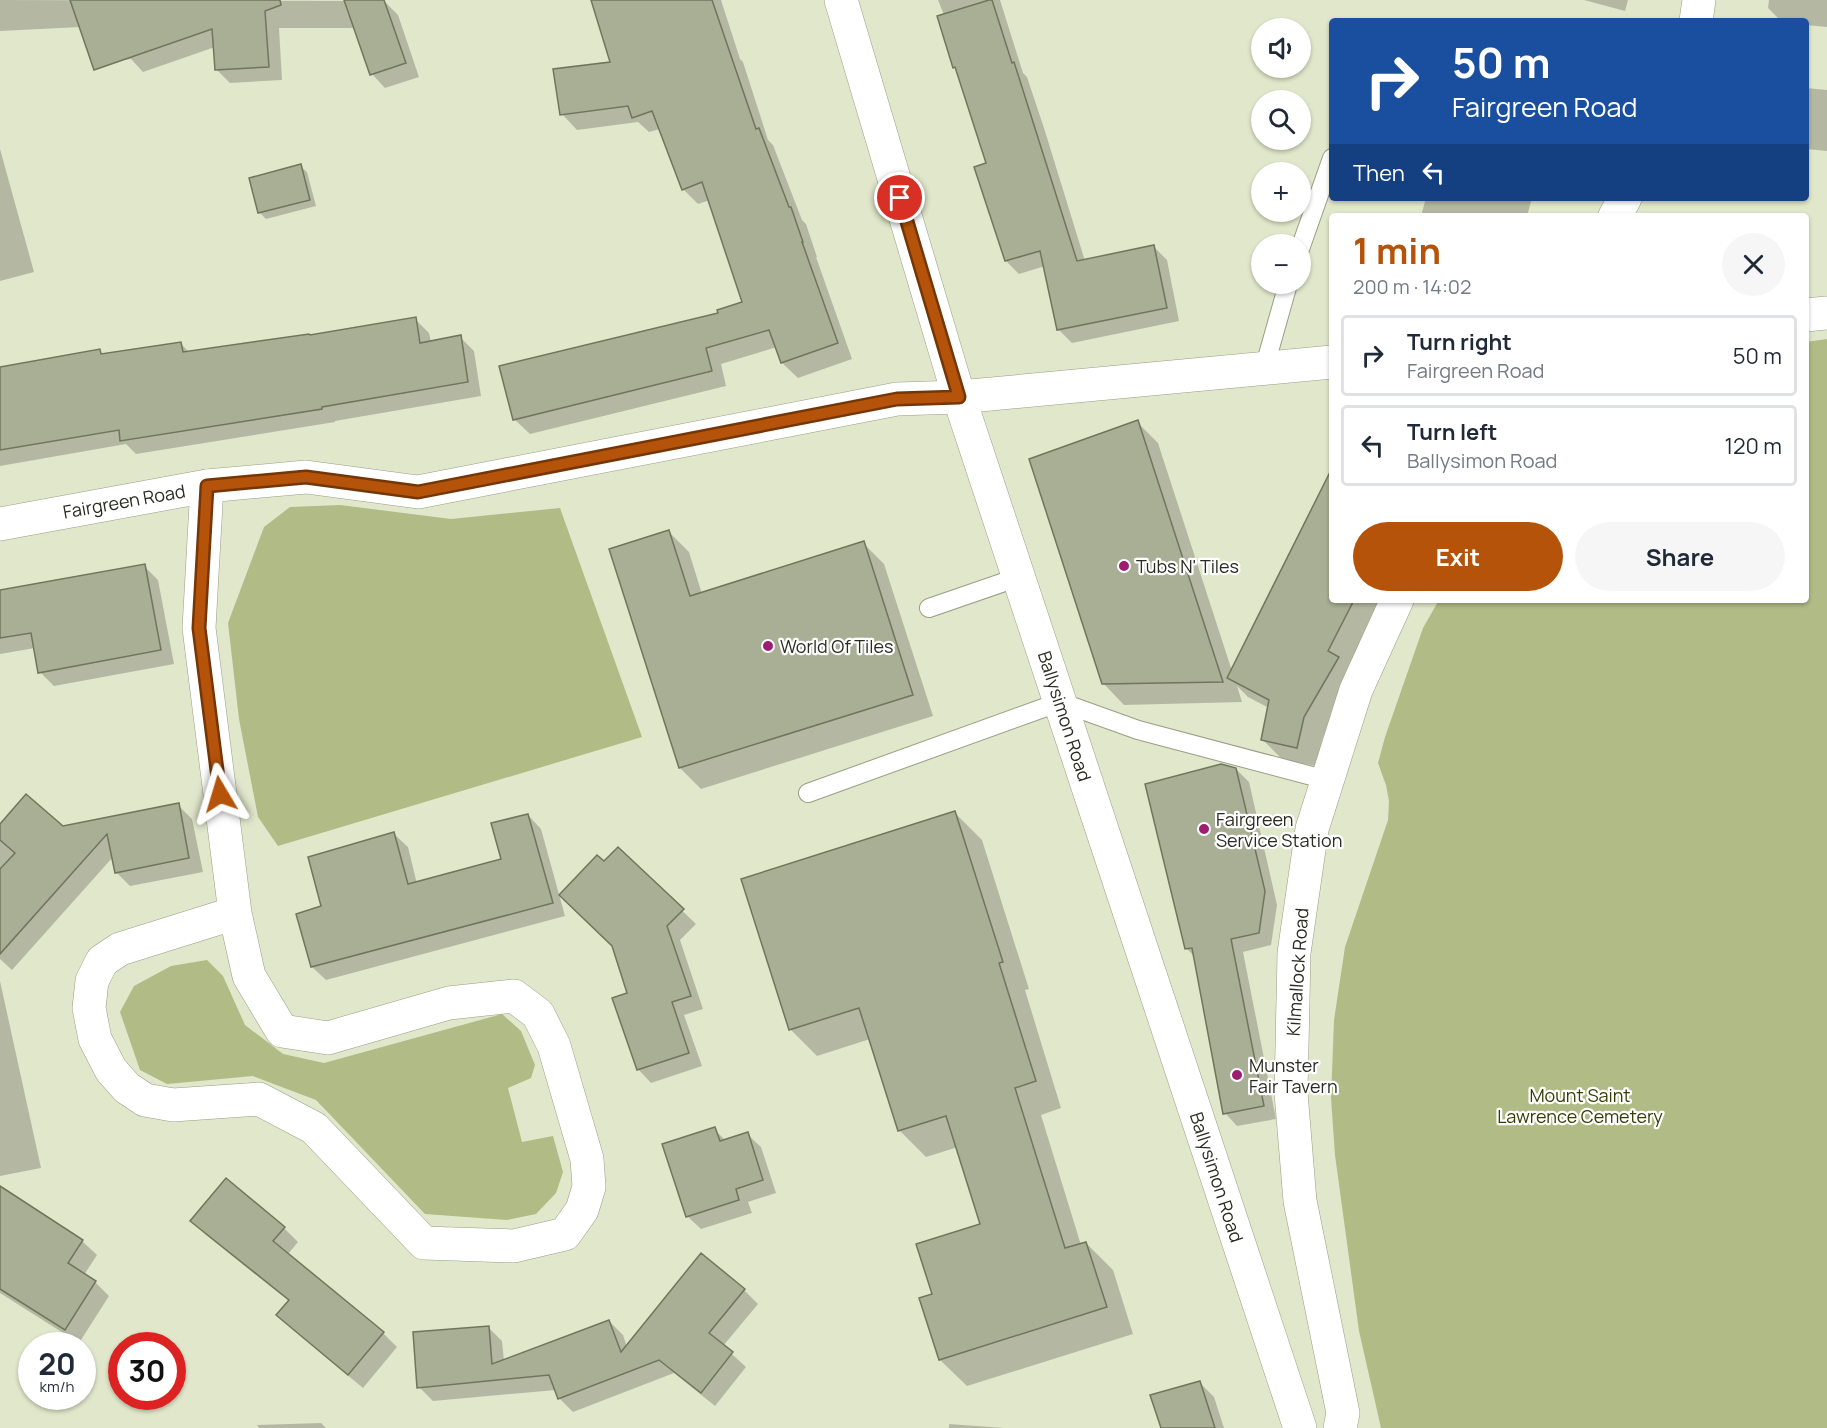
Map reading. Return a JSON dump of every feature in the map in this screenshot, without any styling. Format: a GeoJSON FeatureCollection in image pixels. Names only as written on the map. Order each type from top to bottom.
{"type":"FeatureCollection","features":[{"type":"Feature","properties":{"kind":"street","name":"Ballysimon Road"},"geometry":{"type":"LineString","coordinates":[[841,0],[959,397],[1300,1428]]}},
{"type":"Feature","properties":{"kind":"street"},"geometry":{"type":"LineString","coordinates":[[1696,18],[1699,0]]}},
{"type":"Feature","properties":{"kind":"street"},"geometry":{"type":"LineString","coordinates":[[1809,315],[1827,313]]}},
{"type":"Feature","properties":{"kind":"street","name":"Fairgreen Road"},"geometry":{"type":"LineString","coordinates":[[0,524],[207,486],[306,477],[418,492],[897,399],[959,397],[1329,362]]}},
{"type":"Feature","properties":{"kind":"street"},"geometry":{"type":"LineString","coordinates":[[207,486],[199,628],[235,913],[249,976],[282,1031],[328,1038],[449,1003],[514,996],[538,1014],[554,1046],[587,1160],[589,1187],[582,1210],[565,1234],[514,1246],[424,1243],[315,1128],[268,1103],[259,1099],[173,1105],[145,1100],[127,1088],[111,1070],[95,1039],[89,1008],[92,981],[102,961],[120,950],[235,913]]}},
{"type":"Feature","properties":{"kind":"street","name":"Kilmallock Road"},"geometry":{"type":"LineString","coordinates":[[1340,1428],[1343,1413],[1300,1201],[1291,1093],[1294,953],[1312,829],[1356,690],[1397,603]]}},
{"type":"Feature","properties":{"kind":"lane"},"geometry":{"type":"LineString","coordinates":[[1305,234],[1329,167]]}},
{"type":"Feature","properties":{"kind":"lane"},"geometry":{"type":"LineString","coordinates":[[1264,369],[1285,294]]}},
{"type":"Feature","properties":{"kind":"lane"},"geometry":{"type":"LineString","coordinates":[[929,608],[1019,577]]}},
{"type":"Feature","properties":{"kind":"lane"},"geometry":{"type":"LineString","coordinates":[[808,793],[1060,702],[1138,730],[1327,780]]}},
{"type":"Feature","properties":{"kind":"green space","name":"Mount Saint Lawrence Cemetery"},"geometry":{"type":"Polygon","coordinates":[[[1827,339],[1827,1428],[1381,1428],[1359,1331],[1335,1155],[1331,1098],[1334,1020],[1345,947],[1388,820],[1389,801],[1378,763],[1423,628],[1437,603],[1809,603],[1809,342],[1827,339]]]}},
{"type":"Feature","properties":{"kind":"green space"},"geometry":{"type":"Polygon","coordinates":[[[340,505],[451,519],[560,508],[642,737],[278,846],[258,817],[239,719],[228,623],[264,527],[290,507],[340,505]]]}},
{"type":"Feature","properties":{"kind":"green space"},"geometry":{"type":"Polygon","coordinates":[[[207,960],[223,976],[245,1025],[283,1054],[324,1063],[502,1014],[521,1031],[535,1065],[531,1078],[508,1088],[522,1142],[553,1136],[563,1172],[556,1193],[536,1214],[507,1220],[425,1214],[316,1100],[253,1076],[167,1084],[140,1070],[120,1012],[134,986],[171,966],[207,960]]]}},
{"type":"Feature","properties":{"kind":"building"},"geometry":{"type":"Polygon","coordinates":[[[70,0],[280,0],[281,5],[265,11],[269,67],[215,70],[212,29],[94,70],[70,0]]]}},
{"type":"Feature","properties":{"kind":"building"},"geometry":{"type":"Polygon","coordinates":[[[344,0],[384,0],[406,63],[370,75],[344,0]]]}},
{"type":"Feature","properties":{"kind":"building"},"geometry":{"type":"Polygon","coordinates":[[[591,0],[712,0],[756,129],[759,128],[789,207],[791,207],[838,343],[781,363],[769,330],[706,348],[712,371],[513,420],[499,366],[718,313],[717,310],[742,302],[702,182],[682,190],[652,111],[632,118],[628,106],[560,115],[553,69],[610,62],[591,0]]]}},
{"type":"Feature","properties":{"kind":"building"},"geometry":{"type":"Polygon","coordinates":[[[992,0],[1012,63],[1014,62],[1077,261],[1154,245],[1167,308],[1057,330],[1040,251],[1005,261],[974,167],[986,163],[937,16],[992,0]]]}},
{"type":"Feature","properties":{"kind":"building"},"geometry":{"type":"Polygon","coordinates":[[[301,164],[310,200],[258,213],[249,178],[301,164]]]}},
{"type":"Feature","properties":{"kind":"building"},"geometry":{"type":"Polygon","coordinates":[[[416,317],[420,343],[461,335],[468,382],[322,407],[322,409],[120,441],[119,430],[0,450],[0,367],[100,349],[101,354],[181,342],[183,352],[310,335],[416,317]]]}},
{"type":"Feature","properties":{"kind":"building","name":"Tubs N' Tiles"},"geometry":{"type":"Polygon","coordinates":[[[1138,420],[1223,682],[1102,684],[1029,459],[1138,420]]]}},
{"type":"Feature","properties":{"kind":"building"},"geometry":{"type":"Polygon","coordinates":[[[1329,474],[1329,603],[1352,603],[1328,651],[1339,657],[1304,717],[1297,748],[1261,740],[1269,700],[1227,678],[1329,474]]]}},
{"type":"Feature","properties":{"kind":"building","name":"World Of Tiles"},"geometry":{"type":"Polygon","coordinates":[[[669,530],[690,596],[864,541],[913,695],[679,768],[609,549],[669,530]]]}},
{"type":"Feature","properties":{"kind":"building"},"geometry":{"type":"Polygon","coordinates":[[[145,564],[161,650],[38,673],[31,633],[0,638],[0,590],[145,564]]]}},
{"type":"Feature","properties":{"kind":"building"},"geometry":{"type":"Polygon","coordinates":[[[1221,764],[1236,768],[1265,891],[1259,933],[1231,939],[1264,1106],[1223,1114],[1192,948],[1185,949],[1145,784],[1221,764]]]}},
{"type":"Feature","properties":{"kind":"building"},"geometry":{"type":"Polygon","coordinates":[[[26,794],[63,826],[179,803],[189,858],[115,873],[107,834],[0,954],[0,869],[15,853],[0,840],[0,824],[26,794]]]}},
{"type":"Feature","properties":{"kind":"building"},"geometry":{"type":"Polygon","coordinates":[[[955,811],[1003,962],[999,963],[1036,1081],[1015,1088],[1065,1248],[1086,1242],[1107,1307],[939,1360],[919,1298],[932,1294],[916,1244],[980,1224],[946,1116],[898,1131],[859,1008],[789,1030],[741,879],[955,811]]]}},
{"type":"Feature","properties":{"kind":"building"},"geometry":{"type":"Polygon","coordinates":[[[528,814],[553,903],[311,967],[296,914],[321,906],[308,857],[394,832],[408,884],[501,859],[491,823],[528,814]]]}},
{"type":"Feature","properties":{"kind":"building"},"geometry":{"type":"Polygon","coordinates":[[[618,847],[684,909],[667,926],[691,996],[672,1002],[689,1053],[637,1070],[612,998],[627,993],[612,946],[559,895],[597,855],[604,861],[618,847]]]}},
{"type":"Feature","properties":{"kind":"building"},"geometry":{"type":"Polygon","coordinates":[[[715,1127],[720,1141],[748,1132],[763,1180],[736,1189],[739,1200],[686,1217],[662,1144],[715,1127]]]}},
{"type":"Feature","properties":{"kind":"building"},"geometry":{"type":"Polygon","coordinates":[[[226,1178],[285,1227],[273,1241],[384,1332],[348,1375],[276,1315],[289,1300],[190,1221],[226,1178]]]}},
{"type":"Feature","properties":{"kind":"building"},"geometry":{"type":"Polygon","coordinates":[[[0,1186],[83,1240],[68,1263],[96,1281],[65,1330],[0,1289],[0,1186]]]}},
{"type":"Feature","properties":{"kind":"building"},"geometry":{"type":"Polygon","coordinates":[[[701,1253],[745,1289],[709,1333],[733,1352],[701,1393],[659,1360],[558,1399],[549,1375],[417,1388],[413,1332],[489,1326],[492,1364],[609,1320],[621,1352],[701,1253]]]}},
{"type":"Feature","properties":{"kind":"building"},"geometry":{"type":"Polygon","coordinates":[[[1200,1381],[1215,1428],[1161,1428],[1150,1395],[1200,1381]]]}},
{"type":"Feature","properties":{"kind":"place","name":"Tubs N' Tiles"},"geometry":{"type":"Point","coordinates":[1124,566]}},
{"type":"Feature","properties":{"kind":"place","name":"World Of Tiles"},"geometry":{"type":"Point","coordinates":[768,646]}},
{"type":"Feature","properties":{"kind":"place","name":"Fairgreen Service Station"},"geometry":{"type":"Point","coordinates":[1204,829]}},
{"type":"Feature","properties":{"kind":"place","name":"Munster Fair Tavern"},"geometry":{"type":"Point","coordinates":[1237,1075]}},
{"type":"Feature","properties":{"kind":"route"},"geometry":{"type":"LineString","coordinates":[[220,794],[199,628],[207,486],[306,477],[418,492],[897,399],[959,397],[900,198]]}}]}
